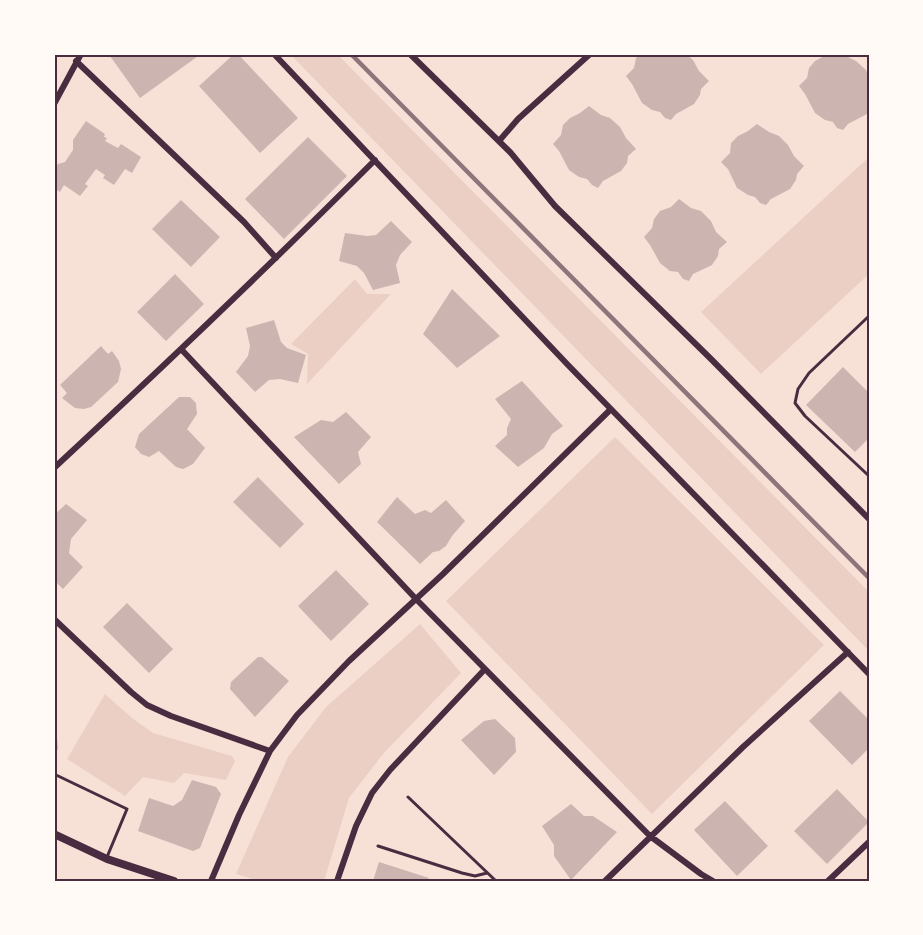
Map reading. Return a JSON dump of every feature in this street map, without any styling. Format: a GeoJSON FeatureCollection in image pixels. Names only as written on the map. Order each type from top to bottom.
{"type":"FeatureCollection","features":[{"type":"Feature","properties":{"kind":"street"},"geometry":{"type":"LineString","coordinates":[[54,104],[81,54]]}},
{"type":"Feature","properties":{"kind":"street"},"geometry":{"type":"LineString","coordinates":[[274,54],[611,409],[869,674]]}},
{"type":"Feature","properties":{"kind":"street"},"geometry":{"type":"LineString","coordinates":[[410,54],[510,152],[555,206],[869,519]]}},
{"type":"Feature","properties":{"kind":"street"},"geometry":{"type":"LineString","coordinates":[[499,141],[518,119],[590,54]]}},
{"type":"Feature","properties":{"kind":"street"},"geometry":{"type":"LineString","coordinates":[[76,61],[244,222],[276,258]]}},
{"type":"Feature","properties":{"kind":"street"},"geometry":{"type":"LineString","coordinates":[[54,468],[276,258],[375,160]]}},
{"type":"Feature","properties":{"kind":"street"},"geometry":{"type":"LineString","coordinates":[[181,349],[416,599],[650,836],[700,874],[713,881]]}},
{"type":"Feature","properties":{"kind":"street"},"geometry":{"type":"LineString","coordinates":[[211,881],[270,751],[297,715],[349,661],[611,409]]}},
{"type":"Feature","properties":{"kind":"street"},"geometry":{"type":"LineString","coordinates":[[54,619],[147,705],[171,716],[270,751]]}},
{"type":"Feature","properties":{"kind":"street"},"geometry":{"type":"LineString","coordinates":[[605,881],[743,747],[848,652]]}},
{"type":"Feature","properties":{"kind":"street"},"geometry":{"type":"LineString","coordinates":[[337,881],[356,826],[372,793],[390,770],[485,669]]}},
{"type":"Feature","properties":{"kind":"street"},"geometry":{"type":"LineString","coordinates":[[54,834],[107,859],[174,881]]}},
{"type":"Feature","properties":{"kind":"street"},"geometry":{"type":"LineString","coordinates":[[828,881],[869,842]]}},
{"type":"Feature","properties":{"kind":"lane"},"geometry":{"type":"LineString","coordinates":[[869,316],[809,373],[798,389],[795,403],[869,476]]}},
{"type":"Feature","properties":{"kind":"lane"},"geometry":{"type":"LineString","coordinates":[[54,774],[127,809],[107,859]]}},
{"type":"Feature","properties":{"kind":"lane"},"geometry":{"type":"LineString","coordinates":[[408,797],[496,881]]}},
{"type":"Feature","properties":{"kind":"lane"},"geometry":{"type":"LineString","coordinates":[[378,846],[462,873],[475,876],[487,873]]}},
{"type":"Feature","properties":{"kind":"shaded area"},"geometry":{"type":"Polygon","coordinates":[[[290,54],[337,54],[869,592],[869,651],[290,54]]]}},
{"type":"Feature","properties":{"kind":"shaded area"},"geometry":{"type":"Polygon","coordinates":[[[869,157],[869,274],[761,374],[701,312],[869,157]]]}},
{"type":"Feature","properties":{"kind":"shaded area"},"geometry":{"type":"Polygon","coordinates":[[[355,279],[367,294],[391,294],[307,384],[308,354],[291,344],[355,279]]]}},
{"type":"Feature","properties":{"kind":"shaded area"},"geometry":{"type":"Polygon","coordinates":[[[615,437],[824,645],[652,814],[446,601],[615,437]]]}},
{"type":"Feature","properties":{"kind":"shaded area"},"geometry":{"type":"Polygon","coordinates":[[[420,624],[461,673],[383,754],[349,798],[324,881],[259,881],[236,874],[288,757],[326,707],[420,624]]]}},
{"type":"Feature","properties":{"kind":"shaded area"},"geometry":{"type":"Polygon","coordinates":[[[105,694],[153,733],[232,756],[235,761],[226,780],[184,773],[174,783],[143,777],[125,796],[67,759],[105,694]]]}},
{"type":"Feature","properties":{"kind":"building"},"geometry":{"type":"Polygon","coordinates":[[[113,54],[201,54],[140,98],[110,56],[113,54]]]}},
{"type":"Feature","properties":{"kind":"building"},"geometry":{"type":"Polygon","coordinates":[[[234,54],[238,54],[298,118],[260,153],[199,86],[234,54]]]}},
{"type":"Feature","properties":{"kind":"building"},"geometry":{"type":"Polygon","coordinates":[[[640,54],[686,54],[709,81],[701,89],[694,104],[676,114],[671,120],[665,118],[660,112],[642,103],[626,76],[634,68],[636,58],[640,54]]]}},
{"type":"Feature","properties":{"kind":"building"},"geometry":{"type":"Polygon","coordinates":[[[828,54],[842,54],[856,61],[866,70],[869,77],[869,111],[848,124],[843,130],[815,113],[799,86],[807,78],[809,68],[815,61],[828,54]]]}},
{"type":"Feature","properties":{"kind":"building"},"geometry":{"type":"Polygon","coordinates":[[[589,106],[601,115],[610,118],[620,127],[636,149],[628,156],[627,163],[621,171],[603,181],[598,188],[587,179],[569,170],[553,144],[561,135],[563,125],[589,106]]]}},
{"type":"Feature","properties":{"kind":"building"},"geometry":{"type":"Polygon","coordinates":[[[86,121],[105,134],[104,137],[107,138],[105,141],[118,148],[121,144],[141,157],[132,173],[125,169],[114,185],[103,178],[105,175],[96,169],[85,184],[88,186],[80,196],[64,185],[60,192],[54,188],[54,170],[58,164],[65,162],[73,150],[73,140],[86,121]]]}},
{"type":"Feature","properties":{"kind":"building"},"geometry":{"type":"Polygon","coordinates":[[[757,124],[779,136],[804,166],[797,174],[790,189],[771,199],[766,205],[737,188],[728,169],[721,162],[730,153],[731,143],[757,124]]]}},
{"type":"Feature","properties":{"kind":"building"},"geometry":{"type":"Polygon","coordinates":[[[308,137],[347,176],[284,239],[245,199],[308,137]]]}},
{"type":"Feature","properties":{"kind":"building"},"geometry":{"type":"Polygon","coordinates":[[[679,199],[691,208],[701,211],[711,221],[716,232],[727,242],[719,249],[718,256],[712,265],[693,274],[689,281],[683,279],[678,272],[670,271],[660,263],[644,237],[652,228],[654,219],[660,211],[671,207],[679,199]]]}},
{"type":"Feature","properties":{"kind":"building"},"geometry":{"type":"Polygon","coordinates":[[[181,200],[220,237],[191,267],[152,229],[181,200]]]}},
{"type":"Feature","properties":{"kind":"building"},"geometry":{"type":"Polygon","coordinates":[[[391,221],[412,242],[400,255],[396,265],[400,283],[373,290],[364,273],[357,266],[339,261],[345,233],[376,235],[391,221]]]}},
{"type":"Feature","properties":{"kind":"building"},"geometry":{"type":"Polygon","coordinates":[[[175,274],[204,304],[166,341],[137,312],[175,274]]]}},
{"type":"Feature","properties":{"kind":"building"},"geometry":{"type":"Polygon","coordinates":[[[452,289],[500,336],[457,368],[423,334],[452,289]]]}},
{"type":"Feature","properties":{"kind":"building"},"geometry":{"type":"Polygon","coordinates":[[[274,320],[281,342],[287,348],[306,355],[298,383],[280,379],[269,380],[255,392],[236,372],[248,356],[250,346],[246,328],[274,320]]]}},
{"type":"Feature","properties":{"kind":"building"},"geometry":{"type":"Polygon","coordinates":[[[101,346],[108,354],[112,351],[119,361],[121,369],[118,382],[91,407],[75,408],[62,398],[67,393],[60,385],[101,346]]]}},
{"type":"Feature","properties":{"kind":"building"},"geometry":{"type":"Polygon","coordinates":[[[843,367],[869,393],[869,438],[855,452],[806,405],[843,367]]]}},
{"type":"Feature","properties":{"kind":"building"},"geometry":{"type":"Polygon","coordinates":[[[522,381],[563,426],[552,434],[544,448],[518,467],[495,446],[507,435],[511,419],[495,399],[522,381]]]}},
{"type":"Feature","properties":{"kind":"building"},"geometry":{"type":"Polygon","coordinates":[[[179,397],[190,397],[196,403],[197,414],[187,429],[205,448],[193,464],[183,469],[176,467],[159,451],[149,457],[141,454],[135,447],[139,434],[179,397]]]}},
{"type":"Feature","properties":{"kind":"building"},"geometry":{"type":"Polygon","coordinates":[[[346,412],[371,437],[358,452],[361,464],[339,484],[294,437],[321,420],[333,422],[346,412]]]}},
{"type":"Feature","properties":{"kind":"building"},"geometry":{"type":"Polygon","coordinates":[[[258,477],[304,524],[280,548],[233,502],[258,477]]]}},
{"type":"Feature","properties":{"kind":"building"},"geometry":{"type":"Polygon","coordinates":[[[397,497],[415,514],[425,510],[431,513],[446,500],[465,521],[446,546],[433,552],[420,564],[377,522],[397,497]]]}},
{"type":"Feature","properties":{"kind":"building"},"geometry":{"type":"Polygon","coordinates":[[[66,504],[87,520],[71,539],[69,553],[83,567],[63,589],[54,580],[54,515],[66,504]]]}},
{"type":"Feature","properties":{"kind":"building"},"geometry":{"type":"Polygon","coordinates":[[[336,570],[369,604],[331,641],[298,606],[336,570]]]}},
{"type":"Feature","properties":{"kind":"building"},"geometry":{"type":"Polygon","coordinates":[[[127,603],[173,649],[149,673],[103,627],[127,603]]]}},
{"type":"Feature","properties":{"kind":"building"},"geometry":{"type":"Polygon","coordinates":[[[258,657],[262,657],[289,681],[255,717],[230,689],[231,682],[258,657]]]}},
{"type":"Feature","properties":{"kind":"building"},"geometry":{"type":"Polygon","coordinates":[[[840,691],[869,720],[869,748],[852,765],[809,721],[840,691]]]}},
{"type":"Feature","properties":{"kind":"building"},"geometry":{"type":"Polygon","coordinates":[[[495,719],[515,738],[516,752],[494,775],[461,740],[484,721],[495,719]]]}},
{"type":"Feature","properties":{"kind":"building"},"geometry":{"type":"Polygon","coordinates":[[[54,735],[57,737],[58,749],[54,755],[54,735]]]}},
{"type":"Feature","properties":{"kind":"building"},"geometry":{"type":"Polygon","coordinates":[[[192,780],[216,787],[221,794],[200,848],[193,851],[138,831],[149,798],[173,806],[182,800],[192,780]]]}},
{"type":"Feature","properties":{"kind":"building"},"geometry":{"type":"Polygon","coordinates":[[[837,789],[869,822],[827,864],[794,831],[837,789]]]}},
{"type":"Feature","properties":{"kind":"building"},"geometry":{"type":"Polygon","coordinates":[[[725,801],[768,846],[737,876],[694,830],[725,801]]]}},
{"type":"Feature","properties":{"kind":"building"},"geometry":{"type":"Polygon","coordinates":[[[571,804],[584,816],[593,816],[617,832],[571,880],[554,856],[554,845],[542,826],[571,804]]]}},
{"type":"Feature","properties":{"kind":"building"},"geometry":{"type":"Polygon","coordinates":[[[379,862],[429,878],[427,881],[373,881],[379,862]]]}},
{"type":"Feature","properties":{"kind":"railway"},"geometry":{"type":"LineString","coordinates":[[351,54],[869,578]]}}]}
